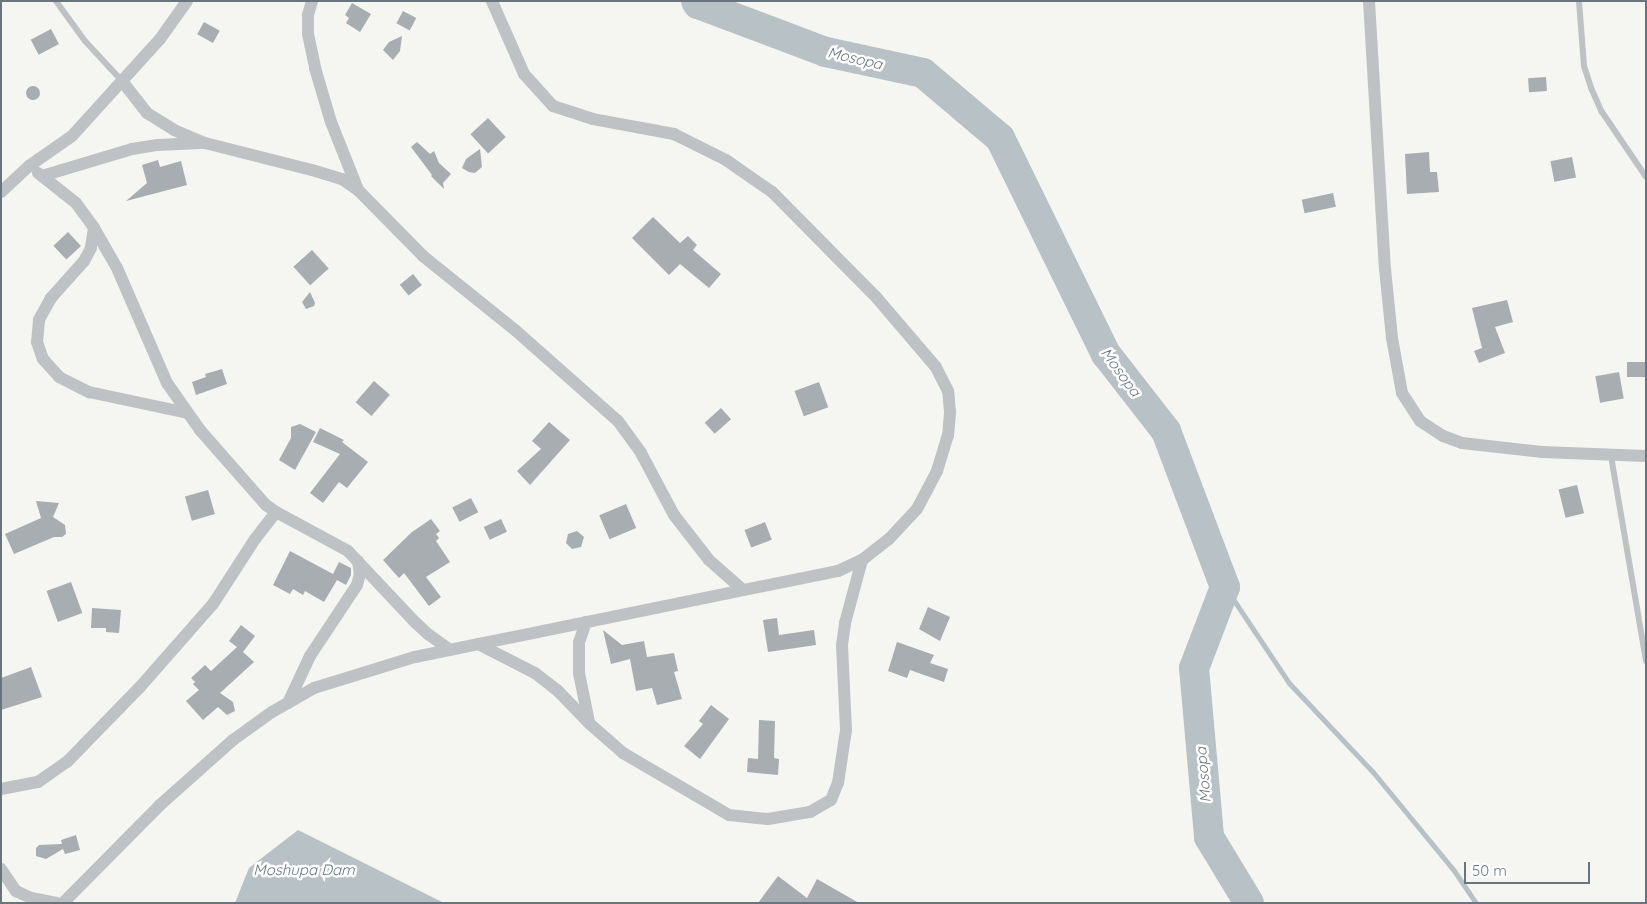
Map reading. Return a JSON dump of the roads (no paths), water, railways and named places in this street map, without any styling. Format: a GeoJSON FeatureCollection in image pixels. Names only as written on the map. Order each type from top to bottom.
{"type":"FeatureCollection","features":[{"type":"Feature","properties":{"kind":"street"},"geometry":{"type":"LineString","coordinates":[[1,192],[29,166],[72,136],[160,39],[187,1]]}},
{"type":"Feature","properties":{"kind":"street"},"geometry":{"type":"LineString","coordinates":[[312,1],[308,15],[308,34],[315,68],[331,122],[358,190]]}},
{"type":"Feature","properties":{"kind":"street"},"geometry":{"type":"LineString","coordinates":[[63,903],[160,805],[226,747],[272,712],[314,688],[415,657],[838,571],[862,560],[889,539],[917,509],[937,471],[948,436],[950,412],[948,391],[935,366],[877,298],[772,192],[726,160],[674,134],[593,119],[552,106],[524,74],[492,1]]}},
{"type":"Feature","properties":{"kind":"street"},"geometry":{"type":"LineString","coordinates":[[1368,1],[1385,269],[1392,338],[1402,393],[1420,421],[1443,436],[1462,443],[1542,452],[1646,456]]}},
{"type":"Feature","properties":{"kind":"street"},"geometry":{"type":"LineString","coordinates":[[122,81],[147,113],[174,130],[205,143],[342,179],[358,190],[423,256],[515,330],[618,421],[641,453],[674,515],[709,560],[743,590]]}},
{"type":"Feature","properties":{"kind":"street"},"geometry":{"type":"LineString","coordinates":[[42,176],[132,149],[158,145],[205,143]]}},
{"type":"Feature","properties":{"kind":"street"},"geometry":{"type":"LineString","coordinates":[[29,166],[76,202],[94,228],[117,268],[167,383],[200,430],[257,496],[276,512],[348,550],[415,622],[450,650]]}},
{"type":"Feature","properties":{"kind":"street"},"geometry":{"type":"LineString","coordinates":[[94,228],[91,248],[84,261],[51,298],[40,320],[37,342],[43,359],[59,377],[89,392],[188,413]]}},
{"type":"Feature","properties":{"kind":"street"},"geometry":{"type":"LineString","coordinates":[[1,789],[38,782],[67,762],[140,688],[213,604],[255,539],[276,512]]}},
{"type":"Feature","properties":{"kind":"street"},"geometry":{"type":"LineString","coordinates":[[478,644],[535,673],[557,690],[590,724],[623,753],[729,815],[768,819],[810,812],[830,800],[838,783],[846,730],[842,660],[845,623],[862,560]]}},
{"type":"Feature","properties":{"kind":"street"},"geometry":{"type":"LineString","coordinates":[[288,703],[310,656],[357,585],[360,574],[358,561]]}},
{"type":"Feature","properties":{"kind":"street"},"geometry":{"type":"LineString","coordinates":[[586,622],[580,642],[579,673],[590,724]]}},
{"type":"Feature","properties":{"kind":"street"},"geometry":{"type":"LineString","coordinates":[[1,869],[16,891],[31,898],[57,903]]}},
{"type":"Feature","properties":{"kind":"lane"},"geometry":{"type":"LineString","coordinates":[[56,1],[85,41],[122,81]]}},
{"type":"Feature","properties":{"kind":"lane"},"geometry":{"type":"LineString","coordinates":[[1579,1],[1584,66],[1592,90],[1602,112],[1646,177]]}},
{"type":"Feature","properties":{"kind":"lane"},"geometry":{"type":"LineString","coordinates":[[1611,456],[1646,661]]}},
{"type":"Feature","properties":{"kind":"water","name":"Moshupa Dam"},"geometry":{"type":"Polygon","coordinates":[[[298,830],[444,903],[235,903],[249,868],[298,830]]]}},
{"type":"Feature","properties":{"kind":"waterway","name":"Mosopa"},"geometry":{"type":"LineString","coordinates":[[696,1],[698,4],[826,52],[923,73],[1000,138],[1106,354],[1166,431],[1225,587],[1194,668],[1209,837],[1249,903]]}},
{"type":"Feature","properties":{"kind":"waterway"},"geometry":{"type":"LineString","coordinates":[[1225,587],[1289,683],[1373,772],[1455,872],[1476,903]]}}]}
